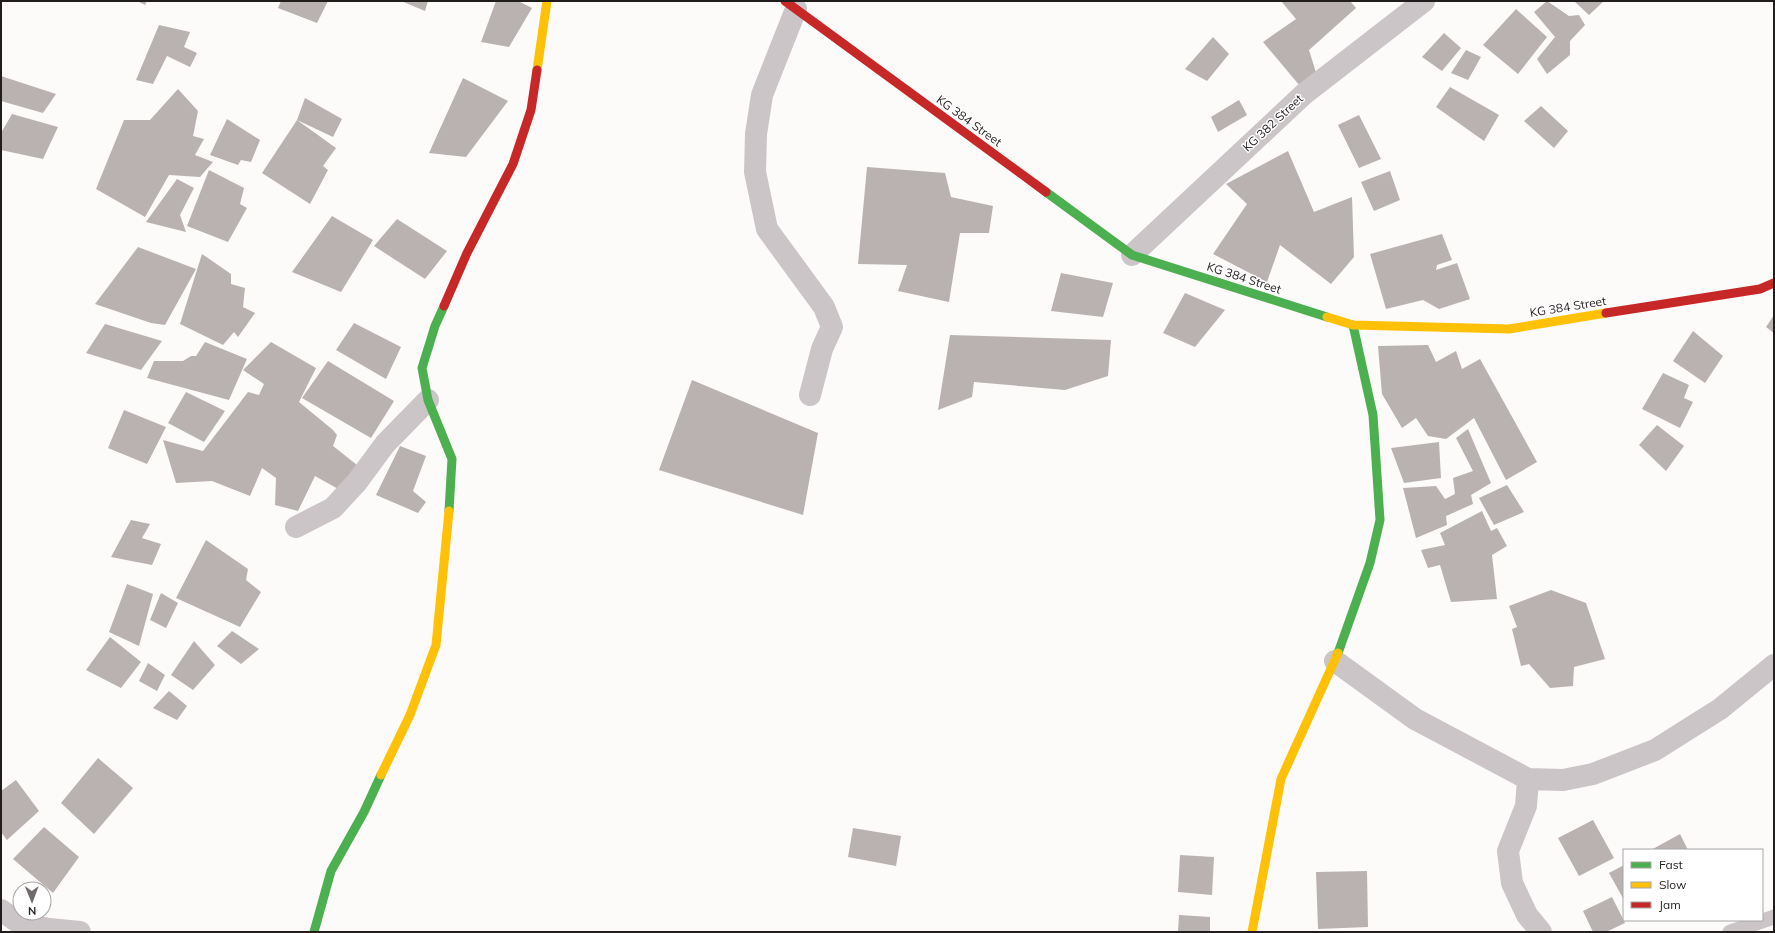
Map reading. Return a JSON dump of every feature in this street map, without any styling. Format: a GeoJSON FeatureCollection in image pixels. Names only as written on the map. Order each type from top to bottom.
{"type":"FeatureCollection","features":[{"type":"Feature","properties":{"kind":"street"},"geometry":{"type":"LineString","coordinates":[[314,932],[332,871],[364,812],[410,715],[436,645],[449,520],[452,459],[428,400],[422,368],[436,326],[467,253],[513,164],[531,110],[547,1]]}},
{"type":"Feature","properties":{"kind":"street","name":"KG 382 Street"},"geometry":{"type":"LineString","coordinates":[[1132,255],[1304,94],[1424,1]]}},
{"type":"Feature","properties":{"kind":"street"},"geometry":{"type":"LineString","coordinates":[[790,5],[762,95],[756,134],[755,172],[767,229],[824,307],[832,327],[822,348],[810,395]]}},
{"type":"Feature","properties":{"kind":"street","name":"KG 384 Street"},"geometry":{"type":"LineString","coordinates":[[790,5],[1132,255],[1353,325],[1509,329],[1760,289],[1774,283]]}},
{"type":"Feature","properties":{"kind":"street"},"geometry":{"type":"LineString","coordinates":[[1252,932],[1281,779],[1335,661],[1370,564],[1380,520],[1373,415],[1353,325]]}},
{"type":"Feature","properties":{"kind":"street"},"geometry":{"type":"LineString","coordinates":[[296,527],[333,508],[357,482],[385,444],[428,400]]}},
{"type":"Feature","properties":{"kind":"street"},"geometry":{"type":"LineString","coordinates":[[1335,661],[1415,719],[1528,779],[1563,780],[1593,774],[1655,750],[1720,709],[1774,665]]}},
{"type":"Feature","properties":{"kind":"street"},"geometry":{"type":"LineString","coordinates":[[1528,779],[1526,806],[1508,851],[1512,883],[1527,915],[1541,932]]}},
{"type":"Feature","properties":{"kind":"street"},"geometry":{"type":"LineString","coordinates":[[1,910],[19,923],[48,929],[80,932]]}},
{"type":"Feature","properties":{"kind":"lane"},"geometry":{"type":"LineString","coordinates":[[1763,921],[1774,917]]}},
{"type":"Feature","properties":{"kind":"lane"},"geometry":{"type":"LineString","coordinates":[[1730,932],[1762,921]]}},
{"type":"Feature","properties":{"kind":"building"},"geometry":{"type":"Polygon","coordinates":[[[137,1],[147,1],[145,5],[137,1]]]}},
{"type":"Feature","properties":{"kind":"building"},"geometry":{"type":"Polygon","coordinates":[[[281,1],[328,1],[317,23],[278,8],[281,1]]]}},
{"type":"Feature","properties":{"kind":"building"},"geometry":{"type":"Polygon","coordinates":[[[401,1],[428,1],[425,11],[401,1]]]}},
{"type":"Feature","properties":{"kind":"building"},"geometry":{"type":"Polygon","coordinates":[[[496,1],[518,1],[532,8],[509,47],[481,42],[496,1]]]}},
{"type":"Feature","properties":{"kind":"building"},"geometry":{"type":"Polygon","coordinates":[[[1281,1],[1350,1],[1356,8],[1309,50],[1317,76],[1300,86],[1263,42],[1296,19],[1281,1]]]}},
{"type":"Feature","properties":{"kind":"building"},"geometry":{"type":"Polygon","coordinates":[[[1547,1],[1569,16],[1579,15],[1585,25],[1570,41],[1570,55],[1547,74],[1537,59],[1555,37],[1534,12],[1547,1]]]}},
{"type":"Feature","properties":{"kind":"building"},"geometry":{"type":"Polygon","coordinates":[[[1574,1],[1604,1],[1589,15],[1574,1]]]}},
{"type":"Feature","properties":{"kind":"building"},"geometry":{"type":"Polygon","coordinates":[[[1516,9],[1547,37],[1518,74],[1483,45],[1516,9]]]}},
{"type":"Feature","properties":{"kind":"building"},"geometry":{"type":"Polygon","coordinates":[[[159,25],[190,32],[184,47],[197,53],[190,67],[167,56],[153,84],[136,80],[159,25]]]}},
{"type":"Feature","properties":{"kind":"building"},"geometry":{"type":"Polygon","coordinates":[[[1444,33],[1461,48],[1442,71],[1422,57],[1444,33]]]}},
{"type":"Feature","properties":{"kind":"building"},"geometry":{"type":"Polygon","coordinates":[[[1213,37],[1229,54],[1207,81],[1185,69],[1213,37]]]}},
{"type":"Feature","properties":{"kind":"building"},"geometry":{"type":"Polygon","coordinates":[[[1466,50],[1481,57],[1468,80],[1451,73],[1466,50]]]}},
{"type":"Feature","properties":{"kind":"building"},"geometry":{"type":"Polygon","coordinates":[[[1,76],[56,94],[43,113],[1,101],[1,76]]]}},
{"type":"Feature","properties":{"kind":"building"},"geometry":{"type":"Polygon","coordinates":[[[463,78],[508,101],[466,157],[429,153],[463,78]]]}},
{"type":"Feature","properties":{"kind":"building"},"geometry":{"type":"Polygon","coordinates":[[[1450,87],[1499,115],[1484,141],[1436,107],[1450,87]]]}},
{"type":"Feature","properties":{"kind":"building"},"geometry":{"type":"Polygon","coordinates":[[[178,89],[198,111],[193,136],[204,139],[195,155],[213,162],[200,177],[169,175],[145,217],[96,189],[124,120],[150,120],[178,89]]]}},
{"type":"Feature","properties":{"kind":"building"},"geometry":{"type":"Polygon","coordinates":[[[305,98],[342,119],[333,137],[297,120],[305,98]]]}},
{"type":"Feature","properties":{"kind":"building"},"geometry":{"type":"Polygon","coordinates":[[[1239,100],[1247,115],[1218,132],[1211,117],[1239,100]]]}},
{"type":"Feature","properties":{"kind":"building"},"geometry":{"type":"Polygon","coordinates":[[[1541,106],[1568,131],[1554,148],[1524,121],[1541,106]]]}},
{"type":"Feature","properties":{"kind":"building"},"geometry":{"type":"Polygon","coordinates":[[[12,114],[58,127],[43,159],[1,150],[1,133],[12,114]]]}},
{"type":"Feature","properties":{"kind":"building"},"geometry":{"type":"Polygon","coordinates":[[[1359,115],[1381,159],[1359,168],[1338,125],[1359,115]]]}},
{"type":"Feature","properties":{"kind":"building"},"geometry":{"type":"Polygon","coordinates":[[[227,119],[260,140],[251,162],[241,160],[238,165],[210,155],[227,119]]]}},
{"type":"Feature","properties":{"kind":"building"},"geometry":{"type":"Polygon","coordinates":[[[297,120],[336,148],[323,166],[328,170],[310,204],[262,173],[297,120]]]}},
{"type":"Feature","properties":{"kind":"building"},"geometry":{"type":"Polygon","coordinates":[[[1288,151],[1314,212],[1352,197],[1354,257],[1331,284],[1280,245],[1267,282],[1213,254],[1247,204],[1226,184],[1288,151]]]}},
{"type":"Feature","properties":{"kind":"building"},"geometry":{"type":"Polygon","coordinates":[[[867,167],[945,173],[951,197],[993,206],[989,233],[960,233],[949,302],[898,291],[907,265],[858,264],[867,167]]]}},
{"type":"Feature","properties":{"kind":"building"},"geometry":{"type":"Polygon","coordinates":[[[209,170],[244,188],[240,204],[247,208],[228,242],[187,226],[209,170]]]}},
{"type":"Feature","properties":{"kind":"building"},"geometry":{"type":"Polygon","coordinates":[[[1390,171],[1400,200],[1374,211],[1361,182],[1390,171]]]}},
{"type":"Feature","properties":{"kind":"building"},"geometry":{"type":"Polygon","coordinates":[[[177,179],[194,188],[180,215],[186,232],[146,222],[177,179]]]}},
{"type":"Feature","properties":{"kind":"building"},"geometry":{"type":"Polygon","coordinates":[[[332,216],[373,240],[341,292],[292,272],[332,216]]]}},
{"type":"Feature","properties":{"kind":"building"},"geometry":{"type":"Polygon","coordinates":[[[397,219],[447,251],[425,279],[374,246],[397,219]]]}},
{"type":"Feature","properties":{"kind":"building"},"geometry":{"type":"Polygon","coordinates":[[[1442,234],[1452,260],[1437,265],[1436,270],[1457,263],[1470,299],[1439,309],[1423,300],[1386,309],[1370,254],[1442,234]]]}},
{"type":"Feature","properties":{"kind":"building"},"geometry":{"type":"Polygon","coordinates":[[[138,247],[196,269],[165,325],[151,323],[95,304],[138,247]]]}},
{"type":"Feature","properties":{"kind":"building"},"geometry":{"type":"Polygon","coordinates":[[[202,254],[231,274],[231,284],[245,288],[243,307],[255,313],[238,337],[234,332],[223,345],[180,324],[202,254]]]}},
{"type":"Feature","properties":{"kind":"building"},"geometry":{"type":"Polygon","coordinates":[[[1061,273],[1113,283],[1103,317],[1051,311],[1061,273]]]}},
{"type":"Feature","properties":{"kind":"building"},"geometry":{"type":"Polygon","coordinates":[[[1185,293],[1225,310],[1195,347],[1163,333],[1185,293]]]}},
{"type":"Feature","properties":{"kind":"building"},"geometry":{"type":"Polygon","coordinates":[[[1774,315],[1774,333],[1766,327],[1774,315]]]}},
{"type":"Feature","properties":{"kind":"building"},"geometry":{"type":"Polygon","coordinates":[[[354,323],[401,347],[386,379],[336,350],[354,323]]]}},
{"type":"Feature","properties":{"kind":"building"},"geometry":{"type":"Polygon","coordinates":[[[105,324],[162,341],[141,370],[86,353],[105,324]]]}},
{"type":"Feature","properties":{"kind":"building"},"geometry":{"type":"Polygon","coordinates":[[[1693,331],[1723,356],[1705,383],[1673,361],[1693,331]]]}},
{"type":"Feature","properties":{"kind":"building"},"geometry":{"type":"Polygon","coordinates":[[[950,335],[1111,340],[1108,376],[1065,390],[974,382],[972,397],[938,410],[950,335]]]}},
{"type":"Feature","properties":{"kind":"building"},"geometry":{"type":"Polygon","coordinates":[[[205,342],[247,359],[229,400],[147,378],[154,361],[183,361],[191,356],[196,356],[205,342]]]}},
{"type":"Feature","properties":{"kind":"building"},"geometry":{"type":"Polygon","coordinates":[[[271,342],[316,368],[299,402],[333,430],[337,435],[333,446],[357,465],[340,490],[315,476],[298,511],[275,505],[276,478],[262,468],[250,496],[212,481],[176,483],[163,440],[203,451],[248,392],[259,395],[264,384],[243,370],[271,342]]]}},
{"type":"Feature","properties":{"kind":"building"},"geometry":{"type":"Polygon","coordinates":[[[1428,345],[1436,362],[1456,351],[1462,369],[1480,359],[1537,462],[1506,480],[1474,418],[1446,439],[1428,436],[1416,418],[1402,428],[1382,394],[1378,346],[1428,345]]]}},
{"type":"Feature","properties":{"kind":"building"},"geometry":{"type":"Polygon","coordinates":[[[328,361],[394,401],[371,438],[302,398],[328,361]]]}},
{"type":"Feature","properties":{"kind":"building"},"geometry":{"type":"Polygon","coordinates":[[[1663,373],[1689,385],[1684,398],[1693,402],[1680,428],[1642,409],[1663,373]]]}},
{"type":"Feature","properties":{"kind":"building"},"geometry":{"type":"Polygon","coordinates":[[[692,380],[818,433],[803,515],[659,470],[692,380]]]}},
{"type":"Feature","properties":{"kind":"building"},"geometry":{"type":"Polygon","coordinates":[[[186,392],[225,411],[204,442],[168,423],[186,392]]]}},
{"type":"Feature","properties":{"kind":"building"},"geometry":{"type":"Polygon","coordinates":[[[124,410],[166,427],[147,464],[108,448],[124,410]]]}},
{"type":"Feature","properties":{"kind":"building"},"geometry":{"type":"Polygon","coordinates":[[[1657,425],[1684,446],[1666,471],[1639,445],[1657,425]]]}},
{"type":"Feature","properties":{"kind":"building"},"geometry":{"type":"Polygon","coordinates":[[[1468,429],[1491,483],[1471,495],[1473,504],[1446,516],[1447,525],[1416,538],[1403,488],[1436,486],[1445,499],[1455,494],[1453,478],[1473,471],[1456,438],[1468,429]]]}},
{"type":"Feature","properties":{"kind":"building"},"geometry":{"type":"Polygon","coordinates":[[[1439,442],[1441,478],[1404,483],[1391,448],[1439,442]]]}},
{"type":"Feature","properties":{"kind":"building"},"geometry":{"type":"Polygon","coordinates":[[[400,446],[426,456],[413,491],[426,502],[418,513],[376,495],[400,446]]]}},
{"type":"Feature","properties":{"kind":"building"},"geometry":{"type":"Polygon","coordinates":[[[1507,485],[1524,512],[1494,525],[1479,498],[1507,485]]]}},
{"type":"Feature","properties":{"kind":"building"},"geometry":{"type":"Polygon","coordinates":[[[1482,511],[1491,531],[1497,528],[1507,546],[1492,555],[1497,599],[1451,602],[1440,565],[1428,568],[1421,550],[1445,545],[1440,533],[1482,511]]]}},
{"type":"Feature","properties":{"kind":"building"},"geometry":{"type":"Polygon","coordinates":[[[131,520],[150,524],[142,538],[161,544],[152,565],[111,557],[131,520]]]}},
{"type":"Feature","properties":{"kind":"building"},"geometry":{"type":"Polygon","coordinates":[[[206,540],[248,569],[246,580],[261,592],[240,627],[176,598],[206,540]]]}},
{"type":"Feature","properties":{"kind":"building"},"geometry":{"type":"Polygon","coordinates":[[[127,584],[153,594],[139,646],[109,632],[127,584]]]}},
{"type":"Feature","properties":{"kind":"building"},"geometry":{"type":"Polygon","coordinates":[[[1551,590],[1586,603],[1605,659],[1574,667],[1573,686],[1550,688],[1529,664],[1521,666],[1512,629],[1517,627],[1509,606],[1551,590]]]}},
{"type":"Feature","properties":{"kind":"building"},"geometry":{"type":"Polygon","coordinates":[[[161,593],[178,603],[166,628],[150,620],[161,593]]]}},
{"type":"Feature","properties":{"kind":"building"},"geometry":{"type":"Polygon","coordinates":[[[232,631],[259,649],[241,664],[217,646],[232,631]]]}},
{"type":"Feature","properties":{"kind":"building"},"geometry":{"type":"Polygon","coordinates":[[[110,637],[141,662],[121,688],[86,670],[110,637]]]}},
{"type":"Feature","properties":{"kind":"building"},"geometry":{"type":"Polygon","coordinates":[[[194,641],[215,665],[193,690],[171,675],[194,641]]]}},
{"type":"Feature","properties":{"kind":"building"},"geometry":{"type":"Polygon","coordinates":[[[148,663],[165,675],[157,691],[139,681],[148,663]]]}},
{"type":"Feature","properties":{"kind":"building"},"geometry":{"type":"Polygon","coordinates":[[[169,691],[187,706],[177,720],[153,708],[169,691]]]}},
{"type":"Feature","properties":{"kind":"building"},"geometry":{"type":"Polygon","coordinates":[[[98,758],[133,788],[94,834],[61,803],[98,758]]]}},
{"type":"Feature","properties":{"kind":"building"},"geometry":{"type":"Polygon","coordinates":[[[16,780],[39,811],[7,840],[1,832],[1,791],[16,780]]]}},
{"type":"Feature","properties":{"kind":"building"},"geometry":{"type":"Polygon","coordinates":[[[1593,820],[1614,858],[1579,876],[1558,838],[1593,820]]]}},
{"type":"Feature","properties":{"kind":"building"},"geometry":{"type":"Polygon","coordinates":[[[44,827],[79,857],[53,893],[52,881],[39,881],[13,859],[44,827]]]}},
{"type":"Feature","properties":{"kind":"building"},"geometry":{"type":"Polygon","coordinates":[[[853,828],[901,836],[896,866],[848,857],[853,828]]]}},
{"type":"Feature","properties":{"kind":"building"},"geometry":{"type":"Polygon","coordinates":[[[1680,834],[1688,849],[1653,849],[1680,834]]]}},
{"type":"Feature","properties":{"kind":"building"},"geometry":{"type":"Polygon","coordinates":[[[1180,855],[1214,857],[1212,895],[1178,892],[1180,855]]]}},
{"type":"Feature","properties":{"kind":"building"},"geometry":{"type":"Polygon","coordinates":[[[1623,866],[1623,898],[1609,873],[1623,866]]]}},
{"type":"Feature","properties":{"kind":"building"},"geometry":{"type":"Polygon","coordinates":[[[1367,871],[1368,927],[1318,929],[1316,872],[1367,871]]]}},
{"type":"Feature","properties":{"kind":"building"},"geometry":{"type":"Polygon","coordinates":[[[1612,897],[1625,923],[1606,932],[1593,932],[1583,911],[1612,897]]]}},
{"type":"Feature","properties":{"kind":"building"},"geometry":{"type":"Polygon","coordinates":[[[1179,915],[1210,917],[1210,932],[1178,932],[1179,915]]]}},
{"type":"Feature","properties":{"kind":"traffic: fast"},"geometry":{"type":"LineString","coordinates":[[1046,192],[1132,255],[1327,317]]}},
{"type":"Feature","properties":{"kind":"traffic: fast"},"geometry":{"type":"LineString","coordinates":[[444,306],[435,326],[422,368],[428,400],[452,459],[449,511]]}},
{"type":"Feature","properties":{"kind":"traffic: fast"},"geometry":{"type":"LineString","coordinates":[[1338,653],[1370,563],[1380,520],[1373,415],[1353,325]]}},
{"type":"Feature","properties":{"kind":"traffic: fast"},"geometry":{"type":"LineString","coordinates":[[314,932],[331,871],[364,812],[381,775]]}},
{"type":"Feature","properties":{"kind":"traffic: slow"},"geometry":{"type":"LineString","coordinates":[[537,70],[547,1]]}},
{"type":"Feature","properties":{"kind":"traffic: slow"},"geometry":{"type":"LineString","coordinates":[[1327,317],[1353,325],[1509,329],[1606,313]]}},
{"type":"Feature","properties":{"kind":"traffic: slow"},"geometry":{"type":"LineString","coordinates":[[381,775],[410,715],[436,645],[449,511]]}},
{"type":"Feature","properties":{"kind":"traffic: slow"},"geometry":{"type":"LineString","coordinates":[[1252,932],[1281,779],[1338,653]]}},
{"type":"Feature","properties":{"kind":"traffic: jam"},"geometry":{"type":"LineString","coordinates":[[785,1],[1046,192]]}},
{"type":"Feature","properties":{"kind":"traffic: jam"},"geometry":{"type":"LineString","coordinates":[[444,306],[467,253],[513,164],[531,110],[537,70]]}},
{"type":"Feature","properties":{"kind":"traffic: jam"},"geometry":{"type":"LineString","coordinates":[[1606,313],[1760,289],[1774,283]]}}]}
